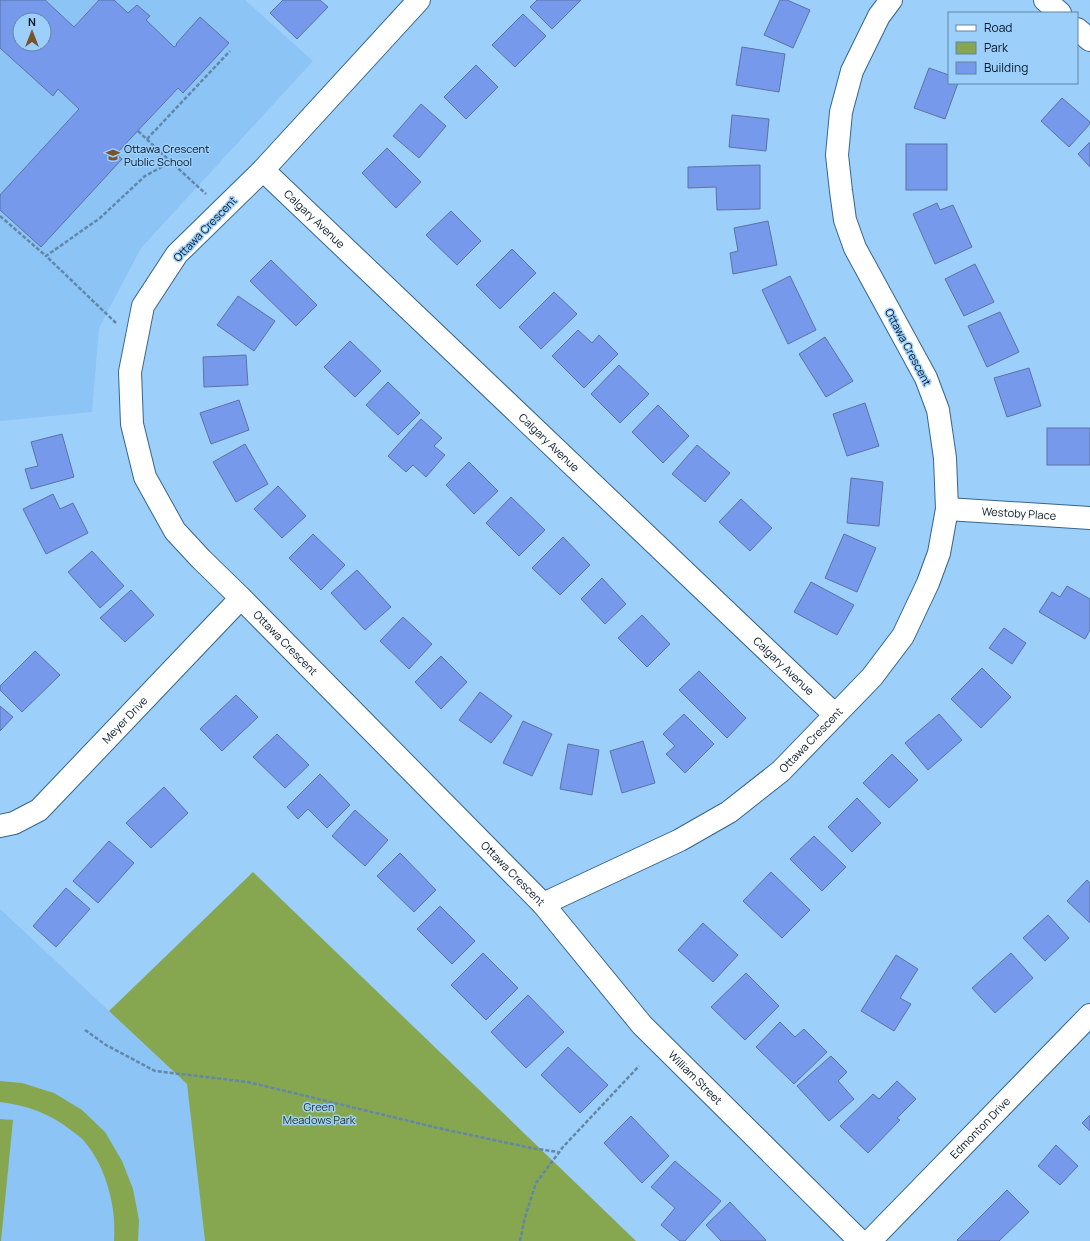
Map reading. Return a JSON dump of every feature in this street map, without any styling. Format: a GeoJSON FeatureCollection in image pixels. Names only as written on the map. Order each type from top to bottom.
{"type":"FeatureCollection","features":[{"type":"Feature","properties":{"kind":"street","name":"Ottawa Crescent"},"geometry":{"type":"LineString","coordinates":[[419,0],[263,170],[177,254],[143,306],[130,372],[132,424],[145,477],[175,531],[543,904],[680,840],[729,812],[781,771],[872,677],[903,636],[928,583],[939,554],[947,509],[945,458],[938,410],[926,378],[855,248],[845,220],[840,190],[837,155],[842,112],[852,71],[879,16],[891,0]]}},
{"type":"Feature","properties":{"kind":"street"},"geometry":{"type":"LineString","coordinates":[[1045,0],[1059,12]]}},
{"type":"Feature","properties":{"kind":"street"},"geometry":{"type":"LineString","coordinates":[[1078,30],[1090,40]]}},
{"type":"Feature","properties":{"kind":"street","name":"Calgary Avenue"},"geometry":{"type":"LineString","coordinates":[[263,170],[835,715]]}},
{"type":"Feature","properties":{"kind":"street","name":"Westoby Place"},"geometry":{"type":"LineString","coordinates":[[947,509],[1090,518]]}},
{"type":"Feature","properties":{"kind":"street","name":"Meyer Drive"},"geometry":{"type":"LineString","coordinates":[[0,826],[14,823],[39,810],[241,598]]}},
{"type":"Feature","properties":{"kind":"street","name":"William Street"},"geometry":{"type":"LineString","coordinates":[[543,904],[642,1025],[860,1241]]}},
{"type":"Feature","properties":{"kind":"street","name":"Edmonton Drive"},"geometry":{"type":"LineString","coordinates":[[870,1241],[1090,1015]]}},
{"type":"Feature","properties":{"kind":"path"},"geometry":{"type":"LineString","coordinates":[[147,139],[230,51]]}},
{"type":"Feature","properties":{"kind":"path"},"geometry":{"type":"LineString","coordinates":[[138,131],[170,162],[223,209]]}},
{"type":"Feature","properties":{"kind":"path"},"geometry":{"type":"LineString","coordinates":[[46,256],[100,218],[145,176],[170,162]]}},
{"type":"Feature","properties":{"kind":"path"},"geometry":{"type":"LineString","coordinates":[[0,216],[46,256],[136,342]]}},
{"type":"Feature","properties":{"kind":"path"},"geometry":{"type":"LineString","coordinates":[[85,1030],[106,1044],[155,1071],[248,1082],[438,1128],[531,1148],[558,1152]]}},
{"type":"Feature","properties":{"kind":"path"},"geometry":{"type":"LineString","coordinates":[[520,1241],[525,1218],[536,1183],[558,1152],[640,1066]]}},
{"type":"Feature","properties":{"kind":"shaded area","name":"Ottawa Crescent Public School"},"geometry":{"type":"Polygon","coordinates":[[[0,0],[245,0],[313,61],[141,248],[99,328],[92,412],[0,421],[0,0]]]}},
{"type":"Feature","properties":{"kind":"shaded area"},"geometry":{"type":"Polygon","coordinates":[[[0,909],[187,1084],[205,1241],[0,1241],[0,909]]]}},
{"type":"Feature","properties":{"kind":"green space","name":"Green Meadows Park"},"geometry":{"type":"Polygon","coordinates":[[[253,872],[636,1241],[205,1241],[187,1084],[109,1011],[253,872]]]}},
{"type":"Feature","properties":{"kind":"green space"},"geometry":{"type":"Polygon","coordinates":[[[0,1081],[22,1083],[54,1093],[82,1110],[105,1132],[122,1161],[133,1189],[139,1220],[138,1241],[114,1241],[114,1215],[112,1201],[104,1175],[92,1151],[83,1140],[64,1125],[47,1115],[20,1105],[0,1102],[0,1081]]]}},
{"type":"Feature","properties":{"kind":"green space"},"geometry":{"type":"Polygon","coordinates":[[[0,1119],[13,1120],[1,1241],[0,1241],[0,1119]]]}},
{"type":"Feature","properties":{"kind":"building"},"geometry":{"type":"Polygon","coordinates":[[[0,0],[45,0],[74,27],[99,0],[114,0],[128,13],[137,5],[150,16],[146,20],[174,47],[200,17],[229,43],[183,93],[178,88],[116,154],[122,159],[41,247],[0,210],[0,195],[79,109],[58,89],[53,96],[0,48],[0,0]]]}},
{"type":"Feature","properties":{"kind":"building"},"geometry":{"type":"Polygon","coordinates":[[[283,0],[320,0],[328,7],[297,39],[270,13],[283,0]]]}},
{"type":"Feature","properties":{"kind":"building"},"geometry":{"type":"Polygon","coordinates":[[[537,0],[581,0],[552,29],[530,7],[537,0]]]}},
{"type":"Feature","properties":{"kind":"building"},"geometry":{"type":"Polygon","coordinates":[[[780,0],[787,0],[810,10],[793,48],[764,35],[780,0]]]}},
{"type":"Feature","properties":{"kind":"building"},"geometry":{"type":"Polygon","coordinates":[[[523,14],[546,36],[515,67],[492,45],[523,14]]]}},
{"type":"Feature","properties":{"kind":"building"},"geometry":{"type":"Polygon","coordinates":[[[742,47],[785,54],[779,92],[736,85],[742,47]]]}},
{"type":"Feature","properties":{"kind":"building"},"geometry":{"type":"Polygon","coordinates":[[[476,65],[498,87],[466,119],[444,97],[476,65]]]}},
{"type":"Feature","properties":{"kind":"building"},"geometry":{"type":"Polygon","coordinates":[[[929,68],[948,75],[948,84],[958,84],[945,119],[914,108],[929,68]]]}},
{"type":"Feature","properties":{"kind":"building"},"geometry":{"type":"Polygon","coordinates":[[[1062,98],[1090,122],[1090,124],[1069,147],[1041,121],[1062,98]]]}},
{"type":"Feature","properties":{"kind":"building"},"geometry":{"type":"Polygon","coordinates":[[[421,104],[446,126],[419,158],[393,136],[421,104]]]}},
{"type":"Feature","properties":{"kind":"building"},"geometry":{"type":"Polygon","coordinates":[[[732,115],[769,119],[766,151],[729,147],[732,115]]]}},
{"type":"Feature","properties":{"kind":"building"},"geometry":{"type":"Polygon","coordinates":[[[1090,142],[1090,167],[1078,154],[1090,142]]]}},
{"type":"Feature","properties":{"kind":"building"},"geometry":{"type":"Polygon","coordinates":[[[906,144],[947,144],[947,190],[906,190],[906,144]]]}},
{"type":"Feature","properties":{"kind":"building"},"geometry":{"type":"Polygon","coordinates":[[[387,148],[421,182],[396,208],[362,173],[387,148]]]}},
{"type":"Feature","properties":{"kind":"building"},"geometry":{"type":"Polygon","coordinates":[[[760,165],[760,209],[717,210],[716,187],[688,188],[688,167],[760,165]]]}},
{"type":"Feature","properties":{"kind":"building"},"geometry":{"type":"Polygon","coordinates":[[[937,203],[940,210],[953,205],[972,247],[935,264],[913,214],[937,203]]]}},
{"type":"Feature","properties":{"kind":"building"},"geometry":{"type":"Polygon","coordinates":[[[451,211],[481,241],[457,265],[426,235],[451,211]]]}},
{"type":"Feature","properties":{"kind":"building"},"geometry":{"type":"Polygon","coordinates":[[[768,221],[777,265],[733,274],[730,253],[738,251],[734,228],[768,221]]]}},
{"type":"Feature","properties":{"kind":"building"},"geometry":{"type":"Polygon","coordinates":[[[512,249],[536,273],[500,309],[476,285],[512,249]]]}},
{"type":"Feature","properties":{"kind":"building"},"geometry":{"type":"Polygon","coordinates":[[[271,260],[317,305],[296,326],[250,281],[271,260]]]}},
{"type":"Feature","properties":{"kind":"building"},"geometry":{"type":"Polygon","coordinates":[[[975,264],[994,302],[964,316],[945,279],[975,264]]]}},
{"type":"Feature","properties":{"kind":"building"},"geometry":{"type":"Polygon","coordinates":[[[790,276],[816,330],[788,344],[762,290],[790,276]]]}},
{"type":"Feature","properties":{"kind":"building"},"geometry":{"type":"Polygon","coordinates":[[[554,292],[577,314],[541,349],[519,327],[554,292]]]}},
{"type":"Feature","properties":{"kind":"building"},"geometry":{"type":"Polygon","coordinates":[[[238,296],[275,321],[254,351],[217,325],[238,296]]]}},
{"type":"Feature","properties":{"kind":"building"},"geometry":{"type":"Polygon","coordinates":[[[1000,312],[1019,352],[987,367],[968,326],[1000,312]]]}},
{"type":"Feature","properties":{"kind":"building"},"geometry":{"type":"Polygon","coordinates":[[[578,330],[592,343],[599,335],[618,354],[584,388],[552,356],[578,330]]]}},
{"type":"Feature","properties":{"kind":"building"},"geometry":{"type":"Polygon","coordinates":[[[825,337],[853,381],[826,397],[799,354],[825,337]]]}},
{"type":"Feature","properties":{"kind":"building"},"geometry":{"type":"Polygon","coordinates":[[[350,341],[381,371],[355,397],[324,367],[350,341]]]}},
{"type":"Feature","properties":{"kind":"building"},"geometry":{"type":"Polygon","coordinates":[[[246,355],[248,385],[204,387],[203,357],[246,355]]]}},
{"type":"Feature","properties":{"kind":"building"},"geometry":{"type":"Polygon","coordinates":[[[619,365],[649,394],[620,423],[591,394],[619,365]]]}},
{"type":"Feature","properties":{"kind":"building"},"geometry":{"type":"Polygon","coordinates":[[[1029,368],[1041,406],[1007,417],[994,378],[1029,368]]]}},
{"type":"Feature","properties":{"kind":"building"},"geometry":{"type":"Polygon","coordinates":[[[388,382],[420,413],[398,435],[366,405],[388,382]]]}},
{"type":"Feature","properties":{"kind":"building"},"geometry":{"type":"Polygon","coordinates":[[[239,400],[249,430],[211,444],[200,413],[239,400]]]}},
{"type":"Feature","properties":{"kind":"building"},"geometry":{"type":"Polygon","coordinates":[[[865,403],[879,446],[847,456],[833,414],[865,403]]]}},
{"type":"Feature","properties":{"kind":"building"},"geometry":{"type":"Polygon","coordinates":[[[658,405],[689,436],[663,463],[632,432],[658,405]]]}},
{"type":"Feature","properties":{"kind":"building"},"geometry":{"type":"Polygon","coordinates":[[[421,419],[442,438],[434,446],[445,455],[426,477],[413,465],[406,472],[388,456],[421,419]]]}},
{"type":"Feature","properties":{"kind":"building"},"geometry":{"type":"Polygon","coordinates":[[[1047,428],[1090,428],[1090,465],[1047,465],[1047,428]]]}},
{"type":"Feature","properties":{"kind":"building"},"geometry":{"type":"Polygon","coordinates":[[[62,434],[74,477],[31,489],[25,469],[38,466],[31,442],[62,434]]]}},
{"type":"Feature","properties":{"kind":"building"},"geometry":{"type":"Polygon","coordinates":[[[245,444],[268,484],[236,502],[213,462],[245,444]]]}},
{"type":"Feature","properties":{"kind":"building"},"geometry":{"type":"Polygon","coordinates":[[[697,445],[730,473],[705,502],[672,474],[697,445]]]}},
{"type":"Feature","properties":{"kind":"building"},"geometry":{"type":"Polygon","coordinates":[[[469,462],[498,491],[474,514],[446,485],[469,462]]]}},
{"type":"Feature","properties":{"kind":"building"},"geometry":{"type":"Polygon","coordinates":[[[851,478],[883,482],[879,526],[847,523],[851,478]]]}},
{"type":"Feature","properties":{"kind":"building"},"geometry":{"type":"Polygon","coordinates":[[[278,486],[306,516],[282,538],[254,509],[278,486]]]}},
{"type":"Feature","properties":{"kind":"building"},"geometry":{"type":"Polygon","coordinates":[[[53,494],[60,509],[73,503],[88,533],[46,554],[23,509],[53,494]]]}},
{"type":"Feature","properties":{"kind":"building"},"geometry":{"type":"Polygon","coordinates":[[[511,497],[545,530],[519,556],[486,523],[511,497]]]}},
{"type":"Feature","properties":{"kind":"building"},"geometry":{"type":"Polygon","coordinates":[[[741,499],[772,528],[750,551],[719,522],[741,499]]]}},
{"type":"Feature","properties":{"kind":"building"},"geometry":{"type":"Polygon","coordinates":[[[313,534],[345,565],[321,590],[289,558],[313,534]]]}},
{"type":"Feature","properties":{"kind":"building"},"geometry":{"type":"Polygon","coordinates":[[[844,534],[876,548],[857,592],[825,578],[844,534]]]}},
{"type":"Feature","properties":{"kind":"building"},"geometry":{"type":"Polygon","coordinates":[[[563,537],[590,565],[560,595],[532,568],[563,537]]]}},
{"type":"Feature","properties":{"kind":"building"},"geometry":{"type":"Polygon","coordinates":[[[92,551],[124,586],[100,608],[68,572],[92,551]]]}},
{"type":"Feature","properties":{"kind":"building"},"geometry":{"type":"Polygon","coordinates":[[[357,570],[391,607],[365,630],[331,593],[357,570]]]}},
{"type":"Feature","properties":{"kind":"building"},"geometry":{"type":"Polygon","coordinates":[[[602,578],[626,604],[605,624],[581,599],[602,578]]]}},
{"type":"Feature","properties":{"kind":"building"},"geometry":{"type":"Polygon","coordinates":[[[811,582],[854,605],[837,635],[794,612],[811,582]]]}},
{"type":"Feature","properties":{"kind":"building"},"geometry":{"type":"Polygon","coordinates":[[[1067,586],[1090,599],[1090,630],[1085,639],[1039,612],[1052,592],[1060,597],[1067,586]]]}},
{"type":"Feature","properties":{"kind":"building"},"geometry":{"type":"Polygon","coordinates":[[[131,590],[154,615],[125,642],[100,618],[131,590]]]}},
{"type":"Feature","properties":{"kind":"building"},"geometry":{"type":"Polygon","coordinates":[[[642,615],[670,644],[647,667],[618,638],[642,615]]]}},
{"type":"Feature","properties":{"kind":"building"},"geometry":{"type":"Polygon","coordinates":[[[403,617],[432,644],[409,669],[380,641],[403,617]]]}},
{"type":"Feature","properties":{"kind":"building"},"geometry":{"type":"Polygon","coordinates":[[[1004,628],[1026,643],[1012,664],[989,648],[1004,628]]]}},
{"type":"Feature","properties":{"kind":"building"},"geometry":{"type":"Polygon","coordinates":[[[35,651],[60,675],[22,712],[0,690],[0,686],[35,651]]]}},
{"type":"Feature","properties":{"kind":"building"},"geometry":{"type":"Polygon","coordinates":[[[441,656],[467,682],[441,709],[415,682],[441,656]]]}},
{"type":"Feature","properties":{"kind":"building"},"geometry":{"type":"Polygon","coordinates":[[[982,668],[1011,697],[981,728],[951,699],[982,668]]]}},
{"type":"Feature","properties":{"kind":"building"},"geometry":{"type":"Polygon","coordinates":[[[699,671],[746,718],[727,738],[679,690],[699,671]]]}},
{"type":"Feature","properties":{"kind":"building"},"geometry":{"type":"Polygon","coordinates":[[[480,692],[512,716],[491,743],[459,720],[480,692]]]}},
{"type":"Feature","properties":{"kind":"building"},"geometry":{"type":"Polygon","coordinates":[[[236,695],[258,717],[222,751],[200,729],[236,695]]]}},
{"type":"Feature","properties":{"kind":"building"},"geometry":{"type":"Polygon","coordinates":[[[0,706],[13,717],[0,731],[0,706]]]}},
{"type":"Feature","properties":{"kind":"building"},"geometry":{"type":"Polygon","coordinates":[[[684,714],[714,744],[685,773],[666,754],[675,746],[663,734],[684,714]]]}},
{"type":"Feature","properties":{"kind":"building"},"geometry":{"type":"Polygon","coordinates":[[[939,714],[962,740],[928,770],[905,743],[939,714]]]}},
{"type":"Feature","properties":{"kind":"building"},"geometry":{"type":"Polygon","coordinates":[[[523,721],[552,734],[532,776],[503,763],[523,721]]]}},
{"type":"Feature","properties":{"kind":"building"},"geometry":{"type":"Polygon","coordinates":[[[277,734],[309,765],[285,788],[253,757],[277,734]]]}},
{"type":"Feature","properties":{"kind":"building"},"geometry":{"type":"Polygon","coordinates":[[[643,741],[655,783],[622,793],[610,751],[643,741]]]}},
{"type":"Feature","properties":{"kind":"building"},"geometry":{"type":"Polygon","coordinates":[[[568,744],[599,750],[592,795],[560,789],[568,744]]]}},
{"type":"Feature","properties":{"kind":"building"},"geometry":{"type":"Polygon","coordinates":[[[892,754],[918,780],[889,808],[863,783],[892,754]]]}},
{"type":"Feature","properties":{"kind":"building"},"geometry":{"type":"Polygon","coordinates":[[[320,774],[350,805],[327,828],[308,809],[298,819],[287,807],[320,774]]]}},
{"type":"Feature","properties":{"kind":"building"},"geometry":{"type":"Polygon","coordinates":[[[164,787],[188,813],[151,848],[126,823],[164,787]]]}},
{"type":"Feature","properties":{"kind":"building"},"geometry":{"type":"Polygon","coordinates":[[[857,798],[881,823],[852,852],[828,827],[857,798]]]}},
{"type":"Feature","properties":{"kind":"building"},"geometry":{"type":"Polygon","coordinates":[[[355,810],[388,840],[365,866],[332,836],[355,810]]]}},
{"type":"Feature","properties":{"kind":"building"},"geometry":{"type":"Polygon","coordinates":[[[814,836],[846,867],[822,891],[790,859],[814,836]]]}},
{"type":"Feature","properties":{"kind":"building"},"geometry":{"type":"Polygon","coordinates":[[[109,841],[134,863],[98,903],[73,881],[109,841]]]}},
{"type":"Feature","properties":{"kind":"building"},"geometry":{"type":"Polygon","coordinates":[[[400,853],[436,890],[414,912],[377,876],[400,853]]]}},
{"type":"Feature","properties":{"kind":"building"},"geometry":{"type":"Polygon","coordinates":[[[771,872],[810,910],[782,938],[743,901],[771,872]]]}},
{"type":"Feature","properties":{"kind":"building"},"geometry":{"type":"Polygon","coordinates":[[[1087,880],[1090,883],[1090,923],[1067,901],[1087,880]]]}},
{"type":"Feature","properties":{"kind":"building"},"geometry":{"type":"Polygon","coordinates":[[[66,888],[90,909],[56,947],[33,926],[66,888]]]}},
{"type":"Feature","properties":{"kind":"building"},"geometry":{"type":"Polygon","coordinates":[[[440,906],[475,941],[452,964],[417,929],[440,906]]]}},
{"type":"Feature","properties":{"kind":"building"},"geometry":{"type":"Polygon","coordinates":[[[1048,915],[1069,938],[1045,961],[1023,938],[1048,915]]]}},
{"type":"Feature","properties":{"kind":"building"},"geometry":{"type":"Polygon","coordinates":[[[703,923],[738,955],[713,982],[678,950],[703,923]]]}},
{"type":"Feature","properties":{"kind":"building"},"geometry":{"type":"Polygon","coordinates":[[[483,953],[518,988],[486,1020],[451,985],[483,953]]]}},
{"type":"Feature","properties":{"kind":"building"},"geometry":{"type":"Polygon","coordinates":[[[1011,953],[1033,978],[995,1013],[972,988],[1011,953]]]}},
{"type":"Feature","properties":{"kind":"building"},"geometry":{"type":"Polygon","coordinates":[[[896,955],[918,969],[900,998],[911,1004],[894,1031],[861,1011],[896,955]]]}},
{"type":"Feature","properties":{"kind":"building"},"geometry":{"type":"Polygon","coordinates":[[[746,973],[779,1006],[745,1040],[711,1007],[746,973]]]}},
{"type":"Feature","properties":{"kind":"building"},"geometry":{"type":"Polygon","coordinates":[[[528,995],[564,1032],[526,1068],[491,1032],[528,995]]]}},
{"type":"Feature","properties":{"kind":"building"},"geometry":{"type":"Polygon","coordinates":[[[780,1022],[795,1037],[804,1029],[827,1052],[794,1084],[756,1047],[780,1022]]]}},
{"type":"Feature","properties":{"kind":"building"},"geometry":{"type":"Polygon","coordinates":[[[568,1047],[608,1085],[580,1113],[541,1075],[568,1047]]]}},
{"type":"Feature","properties":{"kind":"building"},"geometry":{"type":"Polygon","coordinates":[[[831,1056],[847,1072],[838,1081],[854,1099],[829,1121],[797,1086],[831,1056]]]}},
{"type":"Feature","properties":{"kind":"building"},"geometry":{"type":"Polygon","coordinates":[[[897,1081],[916,1099],[897,1118],[900,1120],[868,1153],[840,1126],[873,1094],[879,1099],[897,1081]]]}},
{"type":"Feature","properties":{"kind":"building"},"geometry":{"type":"Polygon","coordinates":[[[1090,1115],[1090,1131],[1082,1123],[1090,1115]]]}},
{"type":"Feature","properties":{"kind":"building"},"geometry":{"type":"Polygon","coordinates":[[[631,1116],[669,1156],[642,1183],[604,1143],[631,1116]]]}},
{"type":"Feature","properties":{"kind":"building"},"geometry":{"type":"Polygon","coordinates":[[[1056,1145],[1078,1166],[1060,1185],[1038,1166],[1056,1145]]]}},
{"type":"Feature","properties":{"kind":"building"},"geometry":{"type":"Polygon","coordinates":[[[675,1161],[721,1201],[685,1241],[680,1241],[661,1225],[675,1208],[651,1187],[675,1161]]]}},
{"type":"Feature","properties":{"kind":"building"},"geometry":{"type":"Polygon","coordinates":[[[1007,1190],[1029,1212],[999,1241],[958,1241],[957,1240],[1007,1190]]]}},
{"type":"Feature","properties":{"kind":"building"},"geometry":{"type":"Polygon","coordinates":[[[730,1202],[766,1240],[765,1241],[721,1241],[706,1225],[730,1202]]]}},
{"type":"Feature","properties":{"kind":"place","name":"Ottawa Crescent Public School"},"geometry":{"type":"Point","coordinates":[113,155]}}]}
